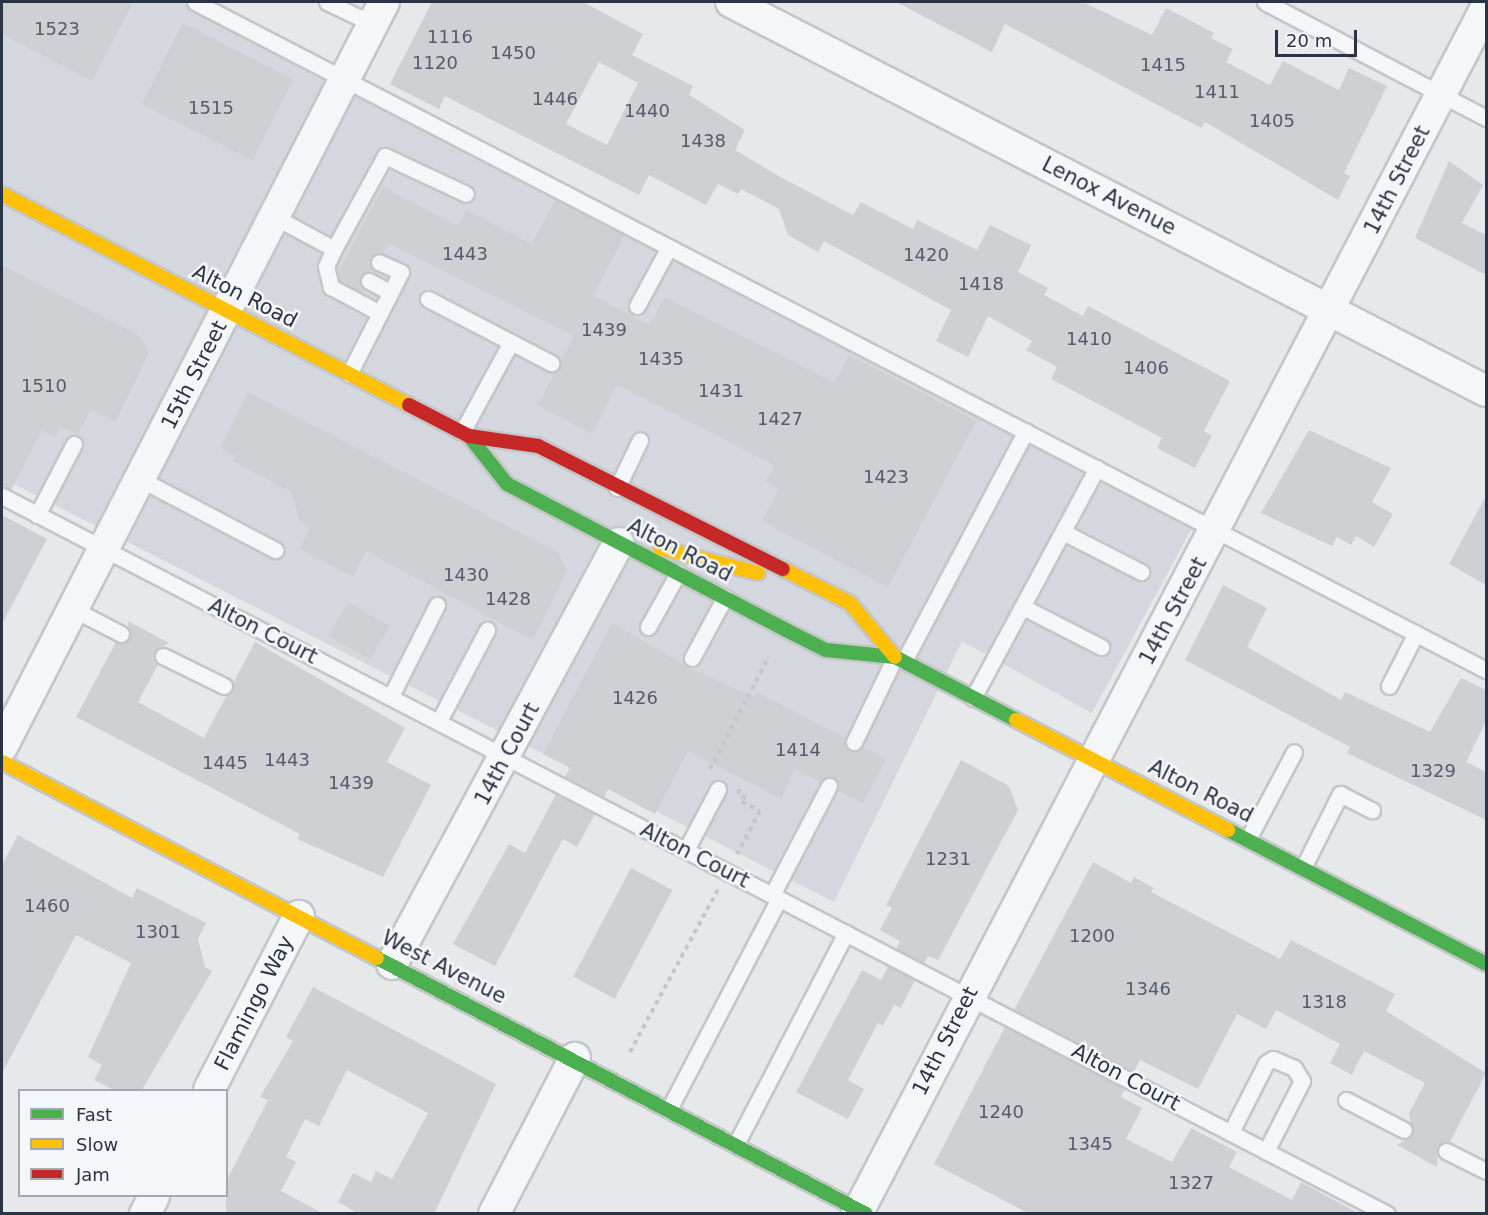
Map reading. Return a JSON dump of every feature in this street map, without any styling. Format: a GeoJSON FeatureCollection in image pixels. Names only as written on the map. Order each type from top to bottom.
{"type":"FeatureCollection","features":[{"type":"Feature","properties":{"kind":"main road","name":"Alton Road"},"geometry":{"type":"LineString","coordinates":[[2,194],[466,434],[538,446],[617,488],[850,603],[900,659],[1486,964]]}},
{"type":"Feature","properties":{"kind":"main road","name":"Alton Road"},"geometry":{"type":"LineString","coordinates":[[466,434],[514,487],[619,543],[826,650],[900,659]]}},
{"type":"Feature","properties":{"kind":"main road"},"geometry":{"type":"LineString","coordinates":[[514,487],[545,487]]}},
{"type":"Feature","properties":{"kind":"main road"},"geometry":{"type":"LineString","coordinates":[[586,488],[617,488]]}},
{"type":"Feature","properties":{"kind":"main road"},"geometry":{"type":"LineString","coordinates":[[619,543],[814,587]]}},
{"type":"Feature","properties":{"kind":"main road","name":"West Avenue"},"geometry":{"type":"LineString","coordinates":[[2,762],[575,1058],[861,1212]]}},
{"type":"Feature","properties":{"kind":"street","name":"Lenox Avenue"},"geometry":{"type":"LineString","coordinates":[[731,2],[1486,391]]}},
{"type":"Feature","properties":{"kind":"street","name":"14th Street"},"geometry":{"type":"LineString","coordinates":[[861,1212],[969,994],[1216,530],[1486,8]]}},
{"type":"Feature","properties":{"kind":"street","name":"15th Street"},"geometry":{"type":"LineString","coordinates":[[2,747],[379,13]]}},
{"type":"Feature","properties":{"kind":"street","name":"14th Court"},"geometry":{"type":"LineString","coordinates":[[392,964],[506,757],[619,543]]}},
{"type":"Feature","properties":{"kind":"street","name":"Flamingo Way"},"geometry":{"type":"LineString","coordinates":[[209,1089],[299,916]]}},
{"type":"Feature","properties":{"kind":"street"},"geometry":{"type":"LineString","coordinates":[[494,1214],[575,1058]]}},
{"type":"Feature","properties":{"kind":"street"},"geometry":{"type":"LineString","coordinates":[[145,1214],[154,1197]]}},
{"type":"Feature","properties":{"kind":"lane"},"geometry":{"type":"LineString","coordinates":[[195,2],[1486,670]]}},
{"type":"Feature","properties":{"kind":"lane"},"geometry":{"type":"LineString","coordinates":[[327,2],[379,13]]}},
{"type":"Feature","properties":{"kind":"lane"},"geometry":{"type":"LineString","coordinates":[[1265,2],[1486,118]]}},
{"type":"Feature","properties":{"kind":"lane"},"geometry":{"type":"LineString","coordinates":[[380,313],[331,288],[326,278],[385,156],[466,194]]}},
{"type":"Feature","properties":{"kind":"lane"},"geometry":{"type":"LineString","coordinates":[[274,217],[339,253]]}},
{"type":"Feature","properties":{"kind":"lane"},"geometry":{"type":"LineString","coordinates":[[637,306],[669,247]]}},
{"type":"Feature","properties":{"kind":"lane"},"geometry":{"type":"LineString","coordinates":[[348,374],[401,272],[379,261]]}},
{"type":"Feature","properties":{"kind":"lane"},"geometry":{"type":"LineString","coordinates":[[369,281],[390,292]]}},
{"type":"Feature","properties":{"kind":"lane"},"geometry":{"type":"LineString","coordinates":[[428,299],[551,363]]}},
{"type":"Feature","properties":{"kind":"lane"},"geometry":{"type":"LineString","coordinates":[[466,434],[511,342]]}},
{"type":"Feature","properties":{"kind":"lane"},"geometry":{"type":"LineString","coordinates":[[854,742],[1026,431]]}},
{"type":"Feature","properties":{"kind":"lane"},"geometry":{"type":"LineString","coordinates":[[617,488],[640,440]]}},
{"type":"Feature","properties":{"kind":"lane"},"geometry":{"type":"LineString","coordinates":[[37,515],[74,444]]}},
{"type":"Feature","properties":{"kind":"lane"},"geometry":{"type":"LineString","coordinates":[[973,698],[1097,468]]}},
{"type":"Feature","properties":{"kind":"lane"},"geometry":{"type":"LineString","coordinates":[[140,479],[275,550]]}},
{"type":"Feature","properties":{"kind":"lane","name":"Alton Court"},"geometry":{"type":"LineString","coordinates":[[2,496],[775,897],[969,994],[1387,1214]]}},
{"type":"Feature","properties":{"kind":"lane"},"geometry":{"type":"LineString","coordinates":[[1063,532],[1141,572]]}},
{"type":"Feature","properties":{"kind":"lane"},"geometry":{"type":"LineString","coordinates":[[648,627],[678,573]]}},
{"type":"Feature","properties":{"kind":"lane"},"geometry":{"type":"LineString","coordinates":[[692,658],[724,597]]}},
{"type":"Feature","properties":{"kind":"lane"},"geometry":{"type":"LineString","coordinates":[[391,696],[437,605]]}},
{"type":"Feature","properties":{"kind":"lane"},"geometry":{"type":"LineString","coordinates":[[1023,607],[1101,647]]}},
{"type":"Feature","properties":{"kind":"lane"},"geometry":{"type":"LineString","coordinates":[[73,609],[121,634]]}},
{"type":"Feature","properties":{"kind":"lane"},"geometry":{"type":"LineString","coordinates":[[439,721],[487,630]]}},
{"type":"Feature","properties":{"kind":"lane"},"geometry":{"type":"LineString","coordinates":[[1389,686],[1416,633]]}},
{"type":"Feature","properties":{"kind":"lane"},"geometry":{"type":"LineString","coordinates":[[163,656],[224,686]]}},
{"type":"Feature","properties":{"kind":"lane"},"geometry":{"type":"LineString","coordinates":[[1248,840],[1294,752]]}},
{"type":"Feature","properties":{"kind":"lane"},"geometry":{"type":"LineString","coordinates":[[686,850],[720,785]]}},
{"type":"Feature","properties":{"kind":"lane"},"geometry":{"type":"LineString","coordinates":[[669,1109],[830,786]]}},
{"type":"Feature","properties":{"kind":"lane"},"geometry":{"type":"LineString","coordinates":[[1303,868],[1340,794],[1372,810]]}},
{"type":"Feature","properties":{"kind":"lane"},"geometry":{"type":"LineString","coordinates":[[736,1144],[846,933]]}},
{"type":"Feature","properties":{"kind":"lane"},"geometry":{"type":"LineString","coordinates":[[1231,1132],[1266,1063],[1273,1059],[1294,1068],[1302,1081],[1266,1150]]}},
{"type":"Feature","properties":{"kind":"lane"},"geometry":{"type":"LineString","coordinates":[[1346,1100],[1404,1130]]}},
{"type":"Feature","properties":{"kind":"lane"},"geometry":{"type":"LineString","coordinates":[[1446,1150],[1486,1171]]}},
{"type":"Feature","properties":{"kind":"path"},"geometry":{"type":"LineString","coordinates":[[736,857],[760,811],[706,775],[769,656]]}},
{"type":"Feature","properties":{"kind":"path"},"geometry":{"type":"LineString","coordinates":[[630,1052],[723,880]]}},
{"type":"Feature","properties":{"kind":"shaded area"},"geometry":{"type":"Polygon","coordinates":[[[2,2],[182,2],[1192,528],[1092,713],[962,641],[834,902],[2,478],[2,2]]]}},
{"type":"Feature","properties":{"kind":"building"},"geometry":{"type":"Polygon","coordinates":[[[2,2],[133,2],[92,81],[2,34],[2,2]]]}},
{"type":"Feature","properties":{"kind":"building"},"geometry":{"type":"Polygon","coordinates":[[[432,2],[583,2],[643,34],[632,55],[693,86],[689,95],[745,130],[735,150],[782,178],[853,215],[861,202],[913,229],[917,220],[977,250],[990,225],[1031,245],[1018,272],[1048,288],[1044,295],[1083,316],[1088,306],[1230,381],[1204,431],[1212,436],[1195,468],[1157,448],[1162,438],[1051,379],[1057,367],[1026,350],[1032,341],[988,316],[968,357],[936,341],[951,310],[824,241],[818,252],[788,235],[779,209],[741,189],[738,194],[718,184],[706,205],[649,175],[639,195],[445,96],[439,109],[390,84],[432,2]],[[599,62],[566,124],[607,145],[638,83],[599,62]]]}},
{"type":"Feature","properties":{"kind":"building"},"geometry":{"type":"Polygon","coordinates":[[[896,2],[1083,2],[1152,35],[1166,8],[1214,33],[1211,38],[1233,49],[1226,62],[1270,85],[1283,61],[1339,90],[1349,68],[1387,86],[1344,173],[1350,176],[1338,200],[1205,122],[1201,128],[1005,24],[992,52],[896,2]]]}},
{"type":"Feature","properties":{"kind":"building"},"geometry":{"type":"Polygon","coordinates":[[[183,23],[293,79],[252,160],[142,104],[183,23]]]}},
{"type":"Feature","properties":{"kind":"building"},"geometry":{"type":"Polygon","coordinates":[[[1449,161],[1483,185],[1462,223],[1486,235],[1486,275],[1415,238],[1449,161]]]}},
{"type":"Feature","properties":{"kind":"building"},"geometry":{"type":"Polygon","coordinates":[[[383,187],[458,226],[466,210],[532,244],[555,200],[624,236],[593,296],[650,325],[664,297],[835,383],[849,355],[976,421],[888,587],[762,521],[779,489],[766,481],[774,465],[617,385],[592,434],[538,405],[574,336],[389,243],[383,253],[370,257],[374,270],[361,276],[362,293],[339,280],[338,273],[383,187]]]}},
{"type":"Feature","properties":{"kind":"building"},"geometry":{"type":"Polygon","coordinates":[[[2,265],[140,336],[149,353],[115,422],[91,409],[78,435],[60,426],[55,437],[42,430],[11,490],[2,486],[2,265]]]}},
{"type":"Feature","properties":{"kind":"building"},"geometry":{"type":"Polygon","coordinates":[[[248,392],[558,552],[567,571],[533,640],[366,551],[353,577],[299,549],[310,528],[300,522],[291,492],[233,461],[235,456],[220,448],[248,392]]]}},
{"type":"Feature","properties":{"kind":"building"},"geometry":{"type":"Polygon","coordinates":[[[1309,430],[1391,468],[1372,502],[1393,514],[1374,547],[1356,536],[1351,545],[1337,537],[1332,546],[1261,513],[1309,430]]]}},
{"type":"Feature","properties":{"kind":"building"},"geometry":{"type":"Polygon","coordinates":[[[1486,496],[1486,585],[1449,564],[1486,496]]]}},
{"type":"Feature","properties":{"kind":"building"},"geometry":{"type":"Polygon","coordinates":[[[2,515],[47,539],[2,624],[2,515]]]}},
{"type":"Feature","properties":{"kind":"building"},"geometry":{"type":"Polygon","coordinates":[[[1223,585],[1267,608],[1247,647],[1341,700],[1345,692],[1430,732],[1461,678],[1486,690],[1486,721],[1466,762],[1486,772],[1486,820],[1347,753],[1350,747],[1185,660],[1223,585]]]}},
{"type":"Feature","properties":{"kind":"building"},"geometry":{"type":"Polygon","coordinates":[[[348,602],[390,626],[370,660],[328,636],[348,602]]]}},
{"type":"Feature","properties":{"kind":"building"},"geometry":{"type":"Polygon","coordinates":[[[128,621],[169,643],[155,651],[158,665],[138,702],[204,738],[255,642],[405,728],[387,762],[431,785],[383,877],[297,839],[300,834],[76,717],[116,642],[129,639],[128,621]]]}},
{"type":"Feature","properties":{"kind":"building"},"geometry":{"type":"Polygon","coordinates":[[[612,623],[688,667],[753,697],[756,692],[845,738],[849,750],[863,747],[886,759],[863,803],[838,791],[833,777],[820,782],[795,769],[781,799],[688,751],[655,814],[608,789],[604,797],[565,777],[570,768],[543,754],[612,623]]]}},
{"type":"Feature","properties":{"kind":"building"},"geometry":{"type":"Polygon","coordinates":[[[961,760],[1009,786],[1018,810],[938,960],[928,956],[924,963],[896,949],[900,941],[880,930],[892,908],[886,905],[961,760]]]}},
{"type":"Feature","properties":{"kind":"building"},"geometry":{"type":"Polygon","coordinates":[[[556,794],[595,814],[577,847],[563,839],[495,966],[453,944],[509,844],[525,853],[556,794]]]}},
{"type":"Feature","properties":{"kind":"building"},"geometry":{"type":"Polygon","coordinates":[[[18,835],[132,898],[137,888],[206,923],[198,939],[205,967],[212,971],[143,1089],[112,1089],[94,1080],[102,1065],[88,1057],[131,963],[76,935],[2,1073],[2,865],[18,835]]]}},
{"type":"Feature","properties":{"kind":"building"},"geometry":{"type":"Polygon","coordinates":[[[1093,862],[1131,883],[1134,877],[1154,888],[1151,892],[1280,959],[1291,940],[1395,994],[1386,1011],[1486,1073],[1450,1142],[1438,1146],[1437,1167],[1397,1145],[1413,1134],[1409,1113],[1425,1083],[1364,1051],[1352,1075],[1330,1063],[1340,1044],[1276,1010],[1266,1029],[1237,1014],[1198,1089],[1140,1060],[1134,1072],[1014,1010],[1093,862]]]}},
{"type":"Feature","properties":{"kind":"building"},"geometry":{"type":"Polygon","coordinates":[[[631,868],[672,890],[615,999],[573,977],[631,868]]]}},
{"type":"Feature","properties":{"kind":"building"},"geometry":{"type":"Polygon","coordinates":[[[888,966],[915,980],[901,1008],[894,1005],[883,1026],[878,1023],[848,1080],[864,1089],[848,1119],[796,1092],[862,970],[881,980],[888,966]]]}},
{"type":"Feature","properties":{"kind":"building"},"geometry":{"type":"Polygon","coordinates":[[[313,987],[496,1084],[434,1214],[359,1214],[338,1202],[353,1173],[371,1182],[376,1171],[392,1179],[428,1113],[347,1070],[319,1126],[305,1119],[286,1157],[296,1162],[281,1191],[324,1214],[226,1214],[228,1178],[268,1100],[260,1097],[293,1041],[286,1037],[313,987]]]}},
{"type":"Feature","properties":{"kind":"building"},"geometry":{"type":"Polygon","coordinates":[[[1005,1027],[1125,1089],[1121,1097],[1142,1108],[1126,1139],[1172,1162],[1191,1128],[1237,1152],[1229,1167],[1292,1200],[1301,1182],[1360,1214],[1030,1214],[934,1164],[1005,1027]]]}},
{"type":"Feature","properties":{"kind":"traffic: fast"},"geometry":{"type":"LineString","coordinates":[[469,436],[507,484],[786,630],[826,650],[895,657],[1016,720]]}},
{"type":"Feature","properties":{"kind":"traffic: fast"},"geometry":{"type":"LineString","coordinates":[[1228,830],[1486,964]]}},
{"type":"Feature","properties":{"kind":"traffic: fast"},"geometry":{"type":"LineString","coordinates":[[377,958],[866,1214]]}},
{"type":"Feature","properties":{"kind":"traffic: slow"},"geometry":{"type":"LineString","coordinates":[[2,194],[409,405]]}},
{"type":"Feature","properties":{"kind":"traffic: slow"},"geometry":{"type":"LineString","coordinates":[[660,548],[758,573]]}},
{"type":"Feature","properties":{"kind":"traffic: slow"},"geometry":{"type":"LineString","coordinates":[[783,569],[850,603],[895,657]]}},
{"type":"Feature","properties":{"kind":"traffic: slow"},"geometry":{"type":"LineString","coordinates":[[1016,720],[1228,830]]}},
{"type":"Feature","properties":{"kind":"traffic: slow"},"geometry":{"type":"LineString","coordinates":[[2,762],[377,958]]}},
{"type":"Feature","properties":{"kind":"traffic: jam"},"geometry":{"type":"LineString","coordinates":[[409,405],[469,436],[538,446],[783,569]]}}]}
